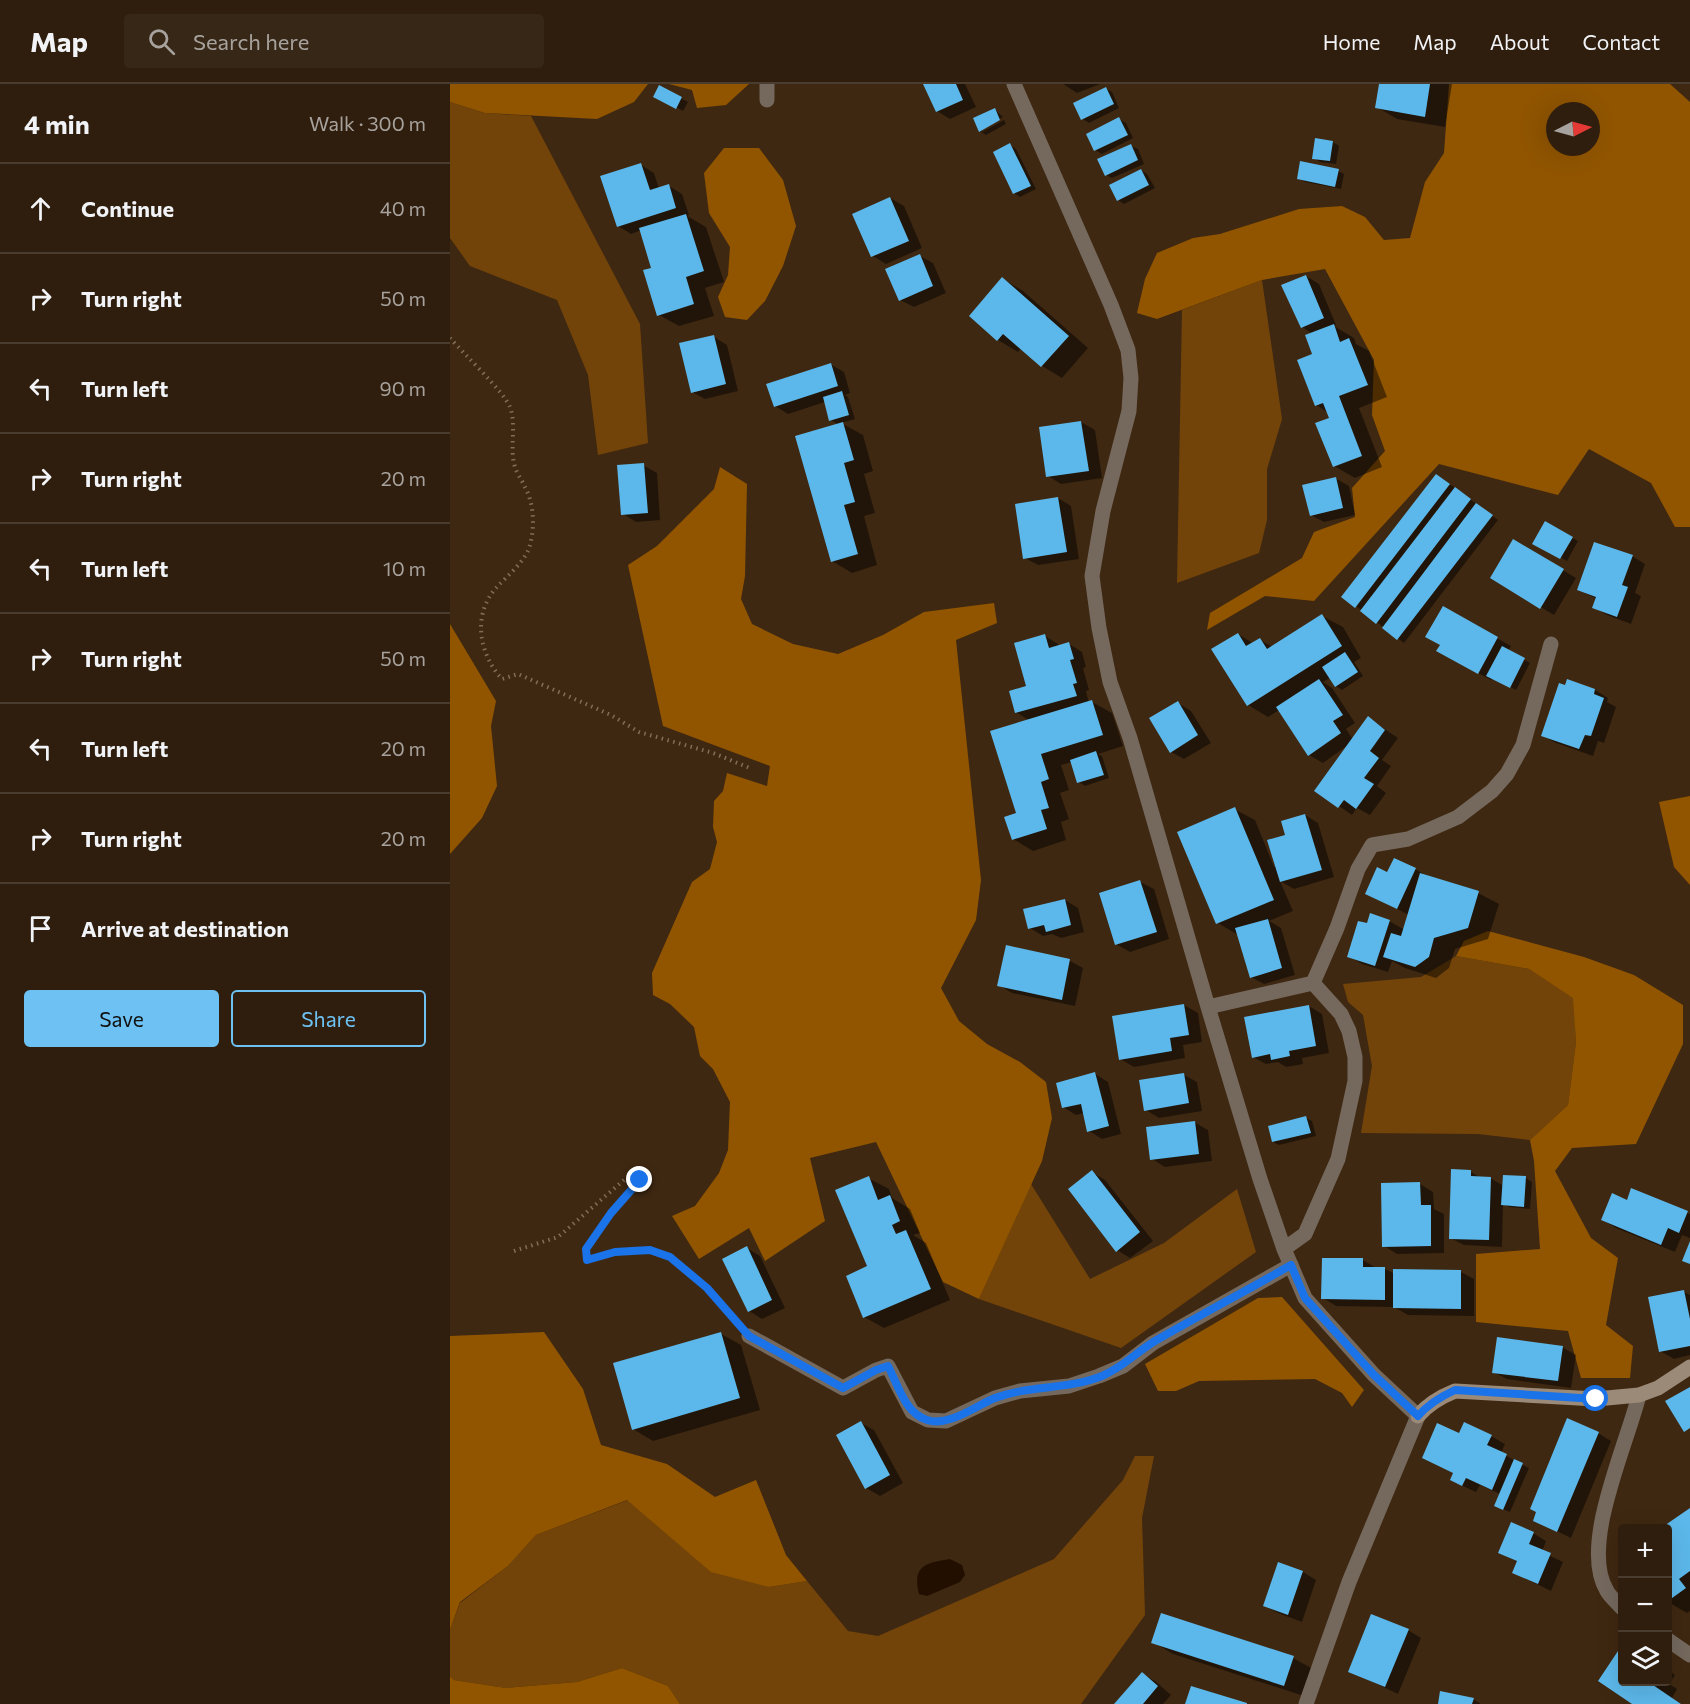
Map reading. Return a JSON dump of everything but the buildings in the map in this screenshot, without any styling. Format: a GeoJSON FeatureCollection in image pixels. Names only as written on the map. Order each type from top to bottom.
{"type":"FeatureCollection","features":[{"type":"Feature","properties":{"kind":"street"},"geometry":{"type":"LineString","coordinates":[[1014,84],[1111,305],[1128,350],[1131,378],[1129,411],[1102,511],[1092,576],[1099,628],[1110,682],[1130,738],[1208,1007],[1284,1249],[1305,1298],[1374,1375],[1418,1416]]}},
{"type":"Feature","properties":{"kind":"street"},"geometry":{"type":"LineString","coordinates":[[1313,983],[1337,928],[1358,868],[1372,845],[1408,839],[1458,817],[1492,791],[1507,774],[1523,745],[1551,644]]}},
{"type":"Feature","properties":{"kind":"street"},"geometry":{"type":"LineString","coordinates":[[1208,1007],[1313,983]]}},
{"type":"Feature","properties":{"kind":"street"},"geometry":{"type":"LineString","coordinates":[[1284,1249],[1305,1234],[1338,1159],[1356,1082],[1355,1057],[1349,1031],[1341,1014],[1313,983]]}},
{"type":"Feature","properties":{"kind":"street"},"geometry":{"type":"LineString","coordinates":[[749,1336],[843,1388],[888,1366],[912,1412],[928,1420],[946,1421],[995,1398],[1020,1390],[1070,1386],[1100,1377],[1123,1366],[1153,1343],[1291,1265]]}},
{"type":"Feature","properties":{"kind":"street"},"geometry":{"type":"LineString","coordinates":[[1306,1704],[1349,1582],[1418,1416],[1425,1407],[1455,1390],[1596,1399],[1639,1395],[1658,1388],[1690,1367]]}},
{"type":"Feature","properties":{"kind":"street"},"geometry":{"type":"LineString","coordinates":[[1618,1603],[1606,1591],[1600,1570],[1598,1544],[1603,1513],[1639,1395]]}},
{"type":"Feature","properties":{"kind":"street"},"geometry":{"type":"LineString","coordinates":[[1672,1643],[1690,1655]]}},
{"type":"Feature","properties":{"kind":"path"},"geometry":{"type":"LineString","coordinates":[[450,338],[509,406],[513,428],[514,466],[531,500],[533,526],[530,548],[494,590],[483,610],[481,631],[485,652],[492,668],[502,679],[518,674],[611,716],[639,732],[712,753],[750,768]]}},
{"type":"Feature","properties":{"kind":"path"},"geometry":{"type":"LineString","coordinates":[[514,1251],[558,1237],[631,1174],[640,1180],[611,1213],[586,1249],[587,1260],[615,1252],[650,1250],[670,1257],[707,1288],[749,1336]]}},
{"type":"Feature","properties":{"kind":"shaded area"},"geometry":{"type":"Polygon","coordinates":[[[450,84],[648,84],[634,102],[597,119],[485,113],[450,102],[450,84]]]}},
{"type":"Feature","properties":{"kind":"shaded area"},"geometry":{"type":"Polygon","coordinates":[[[669,84],[749,84],[726,105],[697,108],[692,90],[669,84]]]}},
{"type":"Feature","properties":{"kind":"shaded area"},"geometry":{"type":"Polygon","coordinates":[[[1449,84],[1670,84],[1690,102],[1690,527],[1675,527],[1651,483],[1589,449],[1558,495],[1439,464],[1314,601],[1265,596],[1207,630],[1210,613],[1302,558],[1314,532],[1355,517],[1352,488],[1385,451],[1372,415],[1374,360],[1325,269],[1262,280],[1157,319],[1137,313],[1145,279],[1157,253],[1193,238],[1220,234],[1299,209],[1342,206],[1365,217],[1384,240],[1410,238],[1425,182],[1444,153],[1449,84]]]}},
{"type":"Feature","properties":{"kind":"shaded area"},"geometry":{"type":"Polygon","coordinates":[[[450,102],[485,113],[531,116],[640,324],[648,443],[598,455],[588,375],[557,300],[470,266],[450,238],[450,102]]]}},
{"type":"Feature","properties":{"kind":"shaded area"},"geometry":{"type":"Polygon","coordinates":[[[724,148],[759,148],[783,180],[796,226],[783,266],[765,301],[747,320],[725,317],[718,297],[728,275],[730,247],[709,213],[704,173],[724,148]]]}},
{"type":"Feature","properties":{"kind":"shaded area"},"geometry":{"type":"Polygon","coordinates":[[[1262,280],[1282,419],[1267,469],[1267,520],[1259,553],[1177,583],[1182,310],[1262,280]]]}},
{"type":"Feature","properties":{"kind":"shaded area"},"geometry":{"type":"Polygon","coordinates":[[[720,467],[747,484],[745,576],[741,599],[752,624],[793,644],[838,654],[883,635],[924,612],[994,603],[997,623],[956,640],[981,880],[976,920],[941,988],[959,1021],[987,1044],[1020,1062],[1046,1082],[1052,1118],[1042,1161],[979,1299],[943,1282],[876,1142],[810,1158],[825,1221],[765,1261],[749,1228],[699,1259],[672,1216],[695,1206],[719,1173],[728,1150],[730,1102],[713,1069],[700,1056],[694,1027],[670,1004],[653,995],[652,973],[692,882],[710,869],[717,842],[713,827],[714,801],[723,791],[727,773],[767,786],[770,766],[663,726],[628,565],[657,546],[714,489],[720,467]]]}},
{"type":"Feature","properties":{"kind":"shaded area"},"geometry":{"type":"Polygon","coordinates":[[[450,624],[496,701],[491,726],[497,786],[482,818],[450,854],[450,624]]]}},
{"type":"Feature","properties":{"kind":"shaded area"},"geometry":{"type":"Polygon","coordinates":[[[1690,796],[1690,885],[1674,867],[1659,802],[1690,796]]]}},
{"type":"Feature","properties":{"kind":"shaded area"},"geometry":{"type":"Polygon","coordinates":[[[1488,931],[1584,957],[1634,975],[1683,1005],[1683,1044],[1636,1144],[1572,1148],[1555,1171],[1591,1238],[1618,1258],[1606,1325],[1633,1346],[1630,1378],[1581,1378],[1568,1331],[1476,1322],[1476,1254],[1540,1249],[1534,1161],[1530,1140],[1568,1105],[1576,1042],[1573,998],[1529,969],[1456,956],[1464,941],[1488,931]]]}},
{"type":"Feature","properties":{"kind":"shaded area"},"geometry":{"type":"Polygon","coordinates":[[[1456,956],[1529,969],[1574,998],[1576,1042],[1568,1105],[1530,1140],[1478,1134],[1361,1133],[1372,1066],[1363,1015],[1348,1002],[1343,984],[1421,977],[1456,956]]]}},
{"type":"Feature","properties":{"kind":"shaded area"},"geometry":{"type":"Polygon","coordinates":[[[1031,1184],[1090,1279],[1164,1243],[1237,1189],[1256,1252],[1121,1348],[979,1299],[1031,1184]]]}},
{"type":"Feature","properties":{"kind":"shaded area"},"geometry":{"type":"Polygon","coordinates":[[[1282,1297],[1364,1390],[1352,1407],[1342,1393],[1315,1379],[1199,1381],[1176,1391],[1158,1391],[1145,1364],[1258,1298],[1282,1297]]]}},
{"type":"Feature","properties":{"kind":"shaded area"},"geometry":{"type":"Polygon","coordinates":[[[544,1332],[583,1389],[601,1445],[667,1464],[715,1497],[756,1480],[786,1555],[807,1581],[769,1587],[711,1572],[627,1500],[536,1535],[508,1566],[460,1602],[450,1630],[450,1336],[544,1332]]]}},
{"type":"Feature","properties":{"kind":"shaded area"},"geometry":{"type":"Polygon","coordinates":[[[1135,1456],[1154,1456],[1142,1518],[1145,1615],[1081,1704],[680,1704],[668,1686],[622,1668],[577,1682],[506,1688],[454,1680],[450,1676],[450,1630],[460,1603],[508,1566],[536,1535],[628,1500],[668,1534],[769,1587],[807,1581],[848,1631],[878,1636],[1054,1559],[1123,1480],[1135,1456]]]}},
{"type":"Feature","properties":{"kind":"shaded area"},"geometry":{"type":"Polygon","coordinates":[[[950,1559],[962,1565],[965,1575],[960,1582],[927,1596],[919,1594],[917,1584],[919,1571],[928,1564],[950,1559]]]}},
{"type":"Feature","properties":{"kind":"shaded area"},"geometry":{"type":"Polygon","coordinates":[[[622,1668],[668,1686],[680,1704],[450,1704],[450,1676],[454,1680],[506,1688],[577,1682],[622,1668]]]}},
{"type":"Feature","properties":{"kind":"route"},"geometry":{"type":"LineString","coordinates":[[640,1180],[611,1213],[586,1249],[587,1260],[615,1252],[650,1250],[670,1257],[707,1288],[749,1336],[843,1388],[888,1366],[912,1412],[928,1420],[946,1421],[995,1398],[1020,1390],[1070,1386],[1100,1377],[1123,1366],[1153,1343],[1291,1265],[1305,1298],[1321,1318],[1374,1375],[1418,1416],[1425,1407],[1455,1390],[1596,1399]]}}]}
